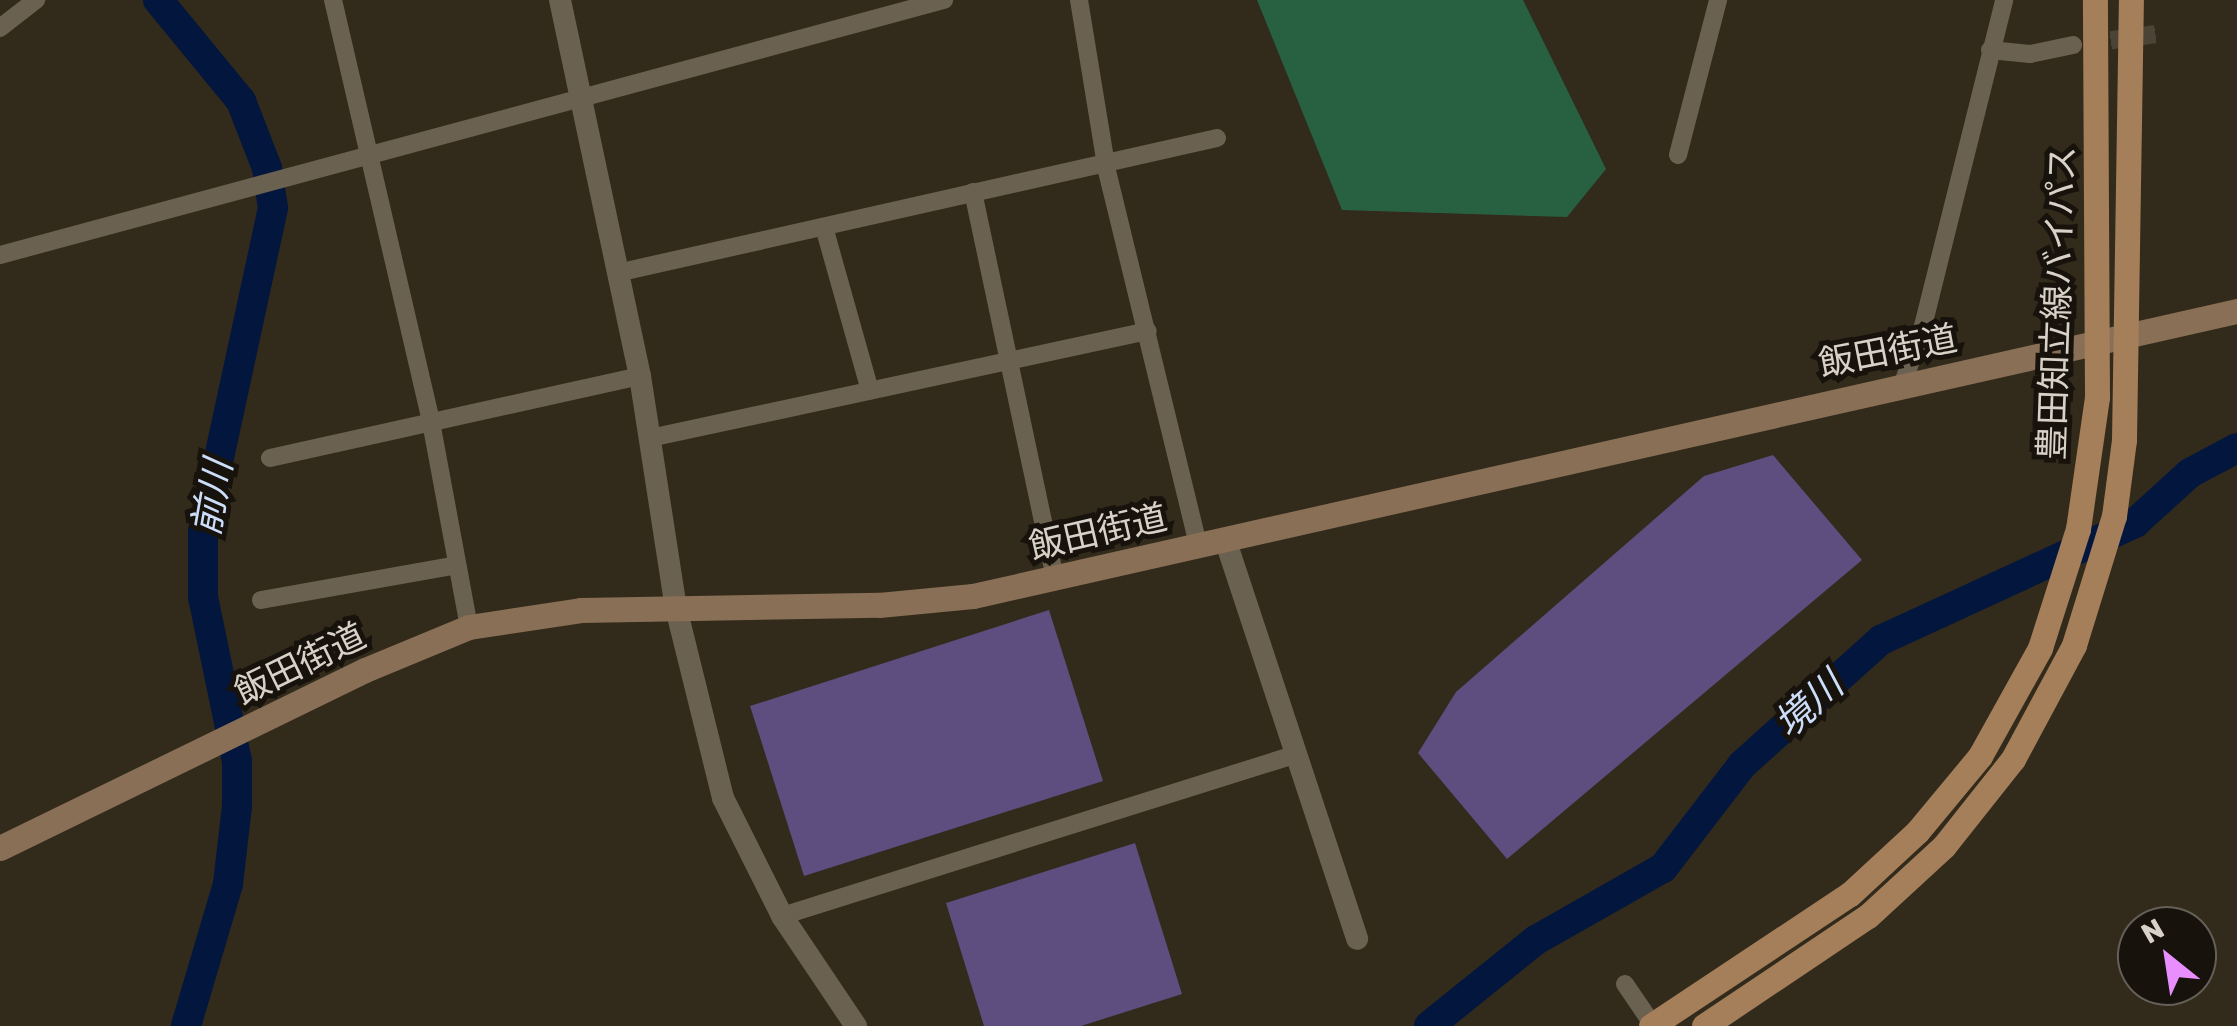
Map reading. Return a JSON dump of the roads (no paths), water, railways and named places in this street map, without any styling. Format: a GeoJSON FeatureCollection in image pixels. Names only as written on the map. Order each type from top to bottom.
{"type":"FeatureCollection","features":[{"type":"Feature","properties":{"kind":"main road","name":"豊田知立線バイパス"},"geometry":{"type":"LineString","coordinates":[[1652,1025],[1850,894],[1917,832],[2004,720],[2052,612],[2078,529],[2097,397],[2095,0]]}},
{"type":"Feature","properties":{"kind":"main road","name":"豊田知立線バイパス"},"geometry":{"type":"LineString","coordinates":[[1704,1026],[1888,900],[1977,810],[2046,702],[2093,591],[2114,516],[2130,336],[2131,0]]}},
{"type":"Feature","properties":{"kind":"main road","name":"飯田街道"},"geometry":{"type":"LineString","coordinates":[[0,848],[256,724],[469,627],[581,610],[886,604],[974,596],[1902,383],[2095,347],[2237,311]]}},
{"type":"Feature","properties":{"kind":"street"},"geometry":{"type":"LineString","coordinates":[[0,28],[36,0]]}},
{"type":"Feature","properties":{"kind":"street"},"geometry":{"type":"LineString","coordinates":[[334,0],[366,156],[431,422],[469,627]]}},
{"type":"Feature","properties":{"kind":"street"},"geometry":{"type":"LineString","coordinates":[[560,0],[640,376],[676,608],[722,798],[782,916],[856,1026]]}},
{"type":"Feature","properties":{"kind":"street"},"geometry":{"type":"LineString","coordinates":[[0,255],[944,0]]}},
{"type":"Feature","properties":{"kind":"street"},"geometry":{"type":"LineString","coordinates":[[1079,0],[1107,161],[1198,545]]}},
{"type":"Feature","properties":{"kind":"street"},"geometry":{"type":"LineString","coordinates":[[1678,154],[1718,0]]}},
{"type":"Feature","properties":{"kind":"street"},"geometry":{"type":"LineString","coordinates":[[1902,383],[1922,330],[2004,0]]}},
{"type":"Feature","properties":{"kind":"street"},"geometry":{"type":"LineString","coordinates":[[1990,50],[2030,54],[2073,45]]}},
{"type":"Feature","properties":{"kind":"street"},"geometry":{"type":"LineString","coordinates":[[618,273],[1217,138]]}},
{"type":"Feature","properties":{"kind":"street"},"geometry":{"type":"LineString","coordinates":[[973,192],[1055,578]]}},
{"type":"Feature","properties":{"kind":"street"},"geometry":{"type":"LineString","coordinates":[[824,227],[870,391]]}},
{"type":"Feature","properties":{"kind":"street"},"geometry":{"type":"LineString","coordinates":[[650,438],[1148,330]]}},
{"type":"Feature","properties":{"kind":"street"},"geometry":{"type":"LineString","coordinates":[[270,458],[640,376]]}},
{"type":"Feature","properties":{"kind":"street"},"geometry":{"type":"LineString","coordinates":[[1225,539],[1358,939]]}},
{"type":"Feature","properties":{"kind":"street"},"geometry":{"type":"LineString","coordinates":[[262,600],[457,565]]}},
{"type":"Feature","properties":{"kind":"street"},"geometry":{"type":"LineString","coordinates":[[782,916],[1294,755]]}},
{"type":"Feature","properties":{"kind":"street"},"geometry":{"type":"LineString","coordinates":[[1625,984],[1652,1025]]}},
{"type":"Feature","properties":{"kind":"waterway","name":"前川"},"geometry":{"type":"LineString","coordinates":[[158,0],[241,101],[267,168],[273,208],[203,532],[203,597],[237,761],[237,806],[228,884],[186,1026]]}},
{"type":"Feature","properties":{"kind":"waterway","name":"境川"},"geometry":{"type":"LineString","coordinates":[[1429,1026],[1536,940],[1663,868],[1742,765],[1881,640],[2135,523],[2190,473],[2237,448]]}},
{"type":"Feature","properties":{"kind":"tunnel"},"geometry":{"type":"LineString","coordinates":[[2084,44],[2163,33]]}}]}
